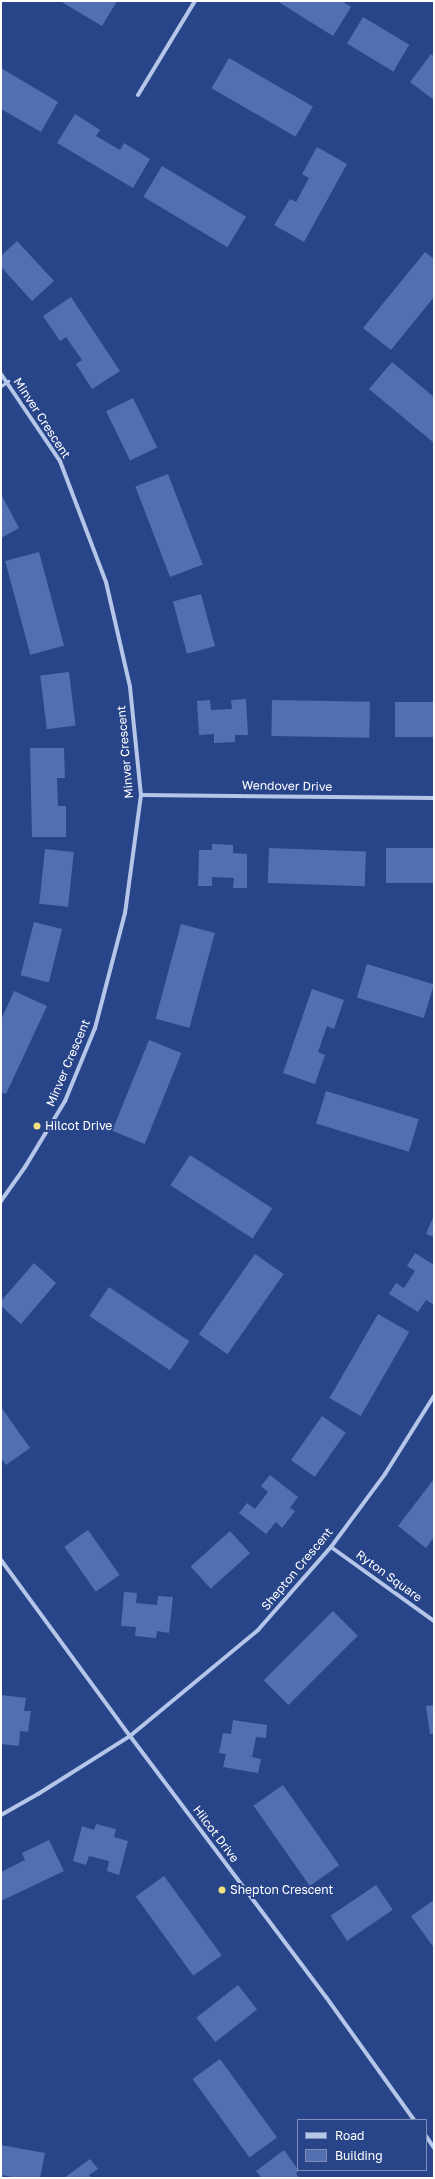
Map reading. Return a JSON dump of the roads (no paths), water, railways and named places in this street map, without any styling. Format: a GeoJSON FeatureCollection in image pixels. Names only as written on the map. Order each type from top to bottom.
{"type":"FeatureCollection","features":[{"type":"Feature","properties":{"kind":"street"},"geometry":{"type":"LineString","coordinates":[[138,95],[194,1]]}},
{"type":"Feature","properties":{"kind":"street","name":"Minver Crescent"},"geometry":{"type":"LineString","coordinates":[[1,374],[8,382],[60,461],[106,582],[130,687],[140,795],[125,913],[95,1028],[65,1101],[25,1167],[1,1201]]}},
{"type":"Feature","properties":{"kind":"street","name":"Wendover Drive"},"geometry":{"type":"LineString","coordinates":[[140,795],[434,798]]}},
{"type":"Feature","properties":{"kind":"street","name":"Shepton Crescent"},"geometry":{"type":"LineString","coordinates":[[1,1815],[38,1794],[130,1736],[258,1630],[331,1547],[385,1474],[434,1396]]}},
{"type":"Feature","properties":{"kind":"street","name":"Ryton Square"},"geometry":{"type":"LineString","coordinates":[[331,1547],[434,1621]]}},
{"type":"Feature","properties":{"kind":"street","name":"Hilcot Drive"},"geometry":{"type":"LineString","coordinates":[[1,1560],[130,1736],[326,1998],[413,2119]]}},
{"type":"Feature","properties":{"kind":"street"},"geometry":{"type":"LineString","coordinates":[[427,2138],[434,2148]]}},
{"type":"Feature","properties":{"kind":"lane"},"geometry":{"type":"LineString","coordinates":[[1,386],[8,382]]}},
{"type":"Feature","properties":{"kind":"place","name":"Hilcot Drive"},"geometry":{"type":"Point","coordinates":[37,1126]}},
{"type":"Feature","properties":{"kind":"place","name":"Shepton Crescent"},"geometry":{"type":"Point","coordinates":[222,1890]}}]}
